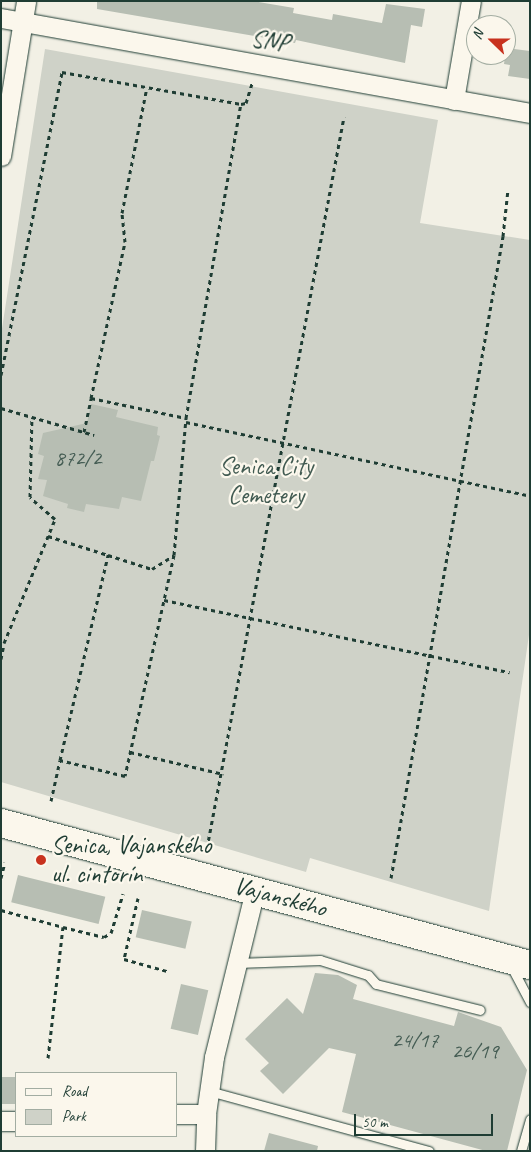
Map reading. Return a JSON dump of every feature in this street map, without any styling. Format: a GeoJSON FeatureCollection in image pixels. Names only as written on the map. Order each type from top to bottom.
{"type":"FeatureCollection","features":[{"type":"Feature","properties":{"kind":"main road","name":"Vajanského"},"geometry":{"type":"LineString","coordinates":[[1,823],[518,962]]}},
{"type":"Feature","properties":{"kind":"street"},"geometry":{"type":"LineString","coordinates":[[1,156],[26,1]]}},
{"type":"Feature","properties":{"kind":"street"},"geometry":{"type":"LineString","coordinates":[[454,100],[471,1]]}},
{"type":"Feature","properties":{"kind":"street","name":"SNP"},"geometry":{"type":"LineString","coordinates":[[1,18],[530,113]]}},
{"type":"Feature","properties":{"kind":"street"},"geometry":{"type":"LineString","coordinates":[[205,1151],[209,1091],[255,890]]}},
{"type":"Feature","properties":{"kind":"street"},"geometry":{"type":"LineString","coordinates":[[178,1114],[206,1114]]}},
{"type":"Feature","properties":{"kind":"street"},"geometry":{"type":"LineString","coordinates":[[1,1122],[15,1121]]}},
{"type":"Feature","properties":{"kind":"lane"},"geometry":{"type":"LineString","coordinates":[[237,963],[320,960],[368,975],[376,984],[480,1010]]}},
{"type":"Feature","properties":{"kind":"lane"},"geometry":{"type":"LineString","coordinates":[[518,962],[530,1002]]}},
{"type":"Feature","properties":{"kind":"lane"},"geometry":{"type":"LineString","coordinates":[[209,1091],[429,1151]]}},
{"type":"Feature","properties":{"kind":"lane"},"geometry":{"type":"LineString","coordinates":[[521,1151],[530,1119]]}},
{"type":"Feature","properties":{"kind":"path"},"geometry":{"type":"LineString","coordinates":[[1,375],[62,72],[241,104],[246,103],[252,83]]}},
{"type":"Feature","properties":{"kind":"path"},"geometry":{"type":"LineString","coordinates":[[84,432],[125,242],[122,213],[146,87]]}},
{"type":"Feature","properties":{"kind":"path"},"geometry":{"type":"LineString","coordinates":[[60,760],[125,776],[174,555],[186,420],[241,104]]}},
{"type":"Feature","properties":{"kind":"path"},"geometry":{"type":"LineString","coordinates":[[208,848],[344,117]]}},
{"type":"Feature","properties":{"kind":"path"},"geometry":{"type":"LineString","coordinates":[[391,878],[428,655],[503,236],[508,189]]}},
{"type":"Feature","properties":{"kind":"path"},"geometry":{"type":"LineString","coordinates":[[91,398],[283,444],[530,496]]}},
{"type":"Feature","properties":{"kind":"path"},"geometry":{"type":"LineString","coordinates":[[1,408],[94,435]]}},
{"type":"Feature","properties":{"kind":"path"},"geometry":{"type":"LineString","coordinates":[[1,658],[4,643],[55,519],[30,497],[32,417]]}},
{"type":"Feature","properties":{"kind":"path"},"geometry":{"type":"LineString","coordinates":[[48,536],[152,569],[174,555]]}},
{"type":"Feature","properties":{"kind":"path"},"geometry":{"type":"LineString","coordinates":[[52,801],[108,555]]}},
{"type":"Feature","properties":{"kind":"path"},"geometry":{"type":"LineString","coordinates":[[164,600],[251,620],[510,672]]}},
{"type":"Feature","properties":{"kind":"path"},"geometry":{"type":"LineString","coordinates":[[130,752],[223,774]]}},
{"type":"Feature","properties":{"kind":"path"},"geometry":{"type":"LineString","coordinates":[[1,878],[5,862]]}},
{"type":"Feature","properties":{"kind":"path"},"geometry":{"type":"LineString","coordinates":[[1,910],[104,937],[111,933],[123,894]]}},
{"type":"Feature","properties":{"kind":"path"},"geometry":{"type":"LineString","coordinates":[[138,898],[124,959],[167,971]]}},
{"type":"Feature","properties":{"kind":"path"},"geometry":{"type":"LineString","coordinates":[[48,1058],[63,927]]}},
{"type":"Feature","properties":{"kind":"green space","name":"Senica City Cemetery"},"geometry":{"type":"Polygon","coordinates":[[[45,49],[438,120],[420,223],[530,240],[530,628],[489,911],[310,858],[306,872],[1,782],[1,335],[45,49]]]}},
{"type":"Feature","properties":{"kind":"building"},"geometry":{"type":"Polygon","coordinates":[[[97,1],[252,1],[294,8],[293,13],[332,20],[333,14],[382,23],[386,4],[425,9],[422,27],[411,25],[405,63],[296,40],[295,43],[97,9],[97,1]]]}},
{"type":"Feature","properties":{"kind":"building"},"geometry":{"type":"Polygon","coordinates":[[[516,49],[530,51],[530,79],[508,76],[510,65],[516,65],[516,49]]]}},
{"type":"Feature","properties":{"kind":"building"},"geometry":{"type":"Polygon","coordinates":[[[91,404],[118,410],[116,417],[158,427],[157,435],[160,436],[154,461],[151,461],[141,501],[122,497],[119,509],[86,504],[84,512],[67,508],[68,504],[43,496],[47,480],[38,479],[44,456],[38,454],[43,433],[87,423],[91,404]]]}},
{"type":"Feature","properties":{"kind":"building"},"geometry":{"type":"Polygon","coordinates":[[[18,875],[105,897],[99,924],[11,902],[18,875]]]}},
{"type":"Feature","properties":{"kind":"building"},"geometry":{"type":"Polygon","coordinates":[[[142,910],[192,921],[185,949],[136,937],[142,910]]]}},
{"type":"Feature","properties":{"kind":"building"},"geometry":{"type":"Polygon","coordinates":[[[315,973],[338,975],[357,985],[353,999],[454,1026],[458,1012],[501,1027],[527,1070],[507,1151],[486,1151],[342,1112],[356,1054],[329,1048],[283,1094],[260,1071],[269,1063],[245,1039],[287,998],[303,1014],[315,973]]]}},
{"type":"Feature","properties":{"kind":"building"},"geometry":{"type":"Polygon","coordinates":[[[181,984],[208,990],[198,1035],[171,1029],[181,984]]]}},
{"type":"Feature","properties":{"kind":"building"},"geometry":{"type":"Polygon","coordinates":[[[1,1077],[15,1077],[15,1104],[1,1104],[1,1077]]]}},
{"type":"Feature","properties":{"kind":"building"},"geometry":{"type":"Polygon","coordinates":[[[269,1133],[318,1146],[317,1151],[264,1151],[269,1133]]]}},
{"type":"Feature","properties":{"kind":"place","name":"Senica, Vajanského ul. cintorín"},"geometry":{"type":"Point","coordinates":[41,860]}}]}
